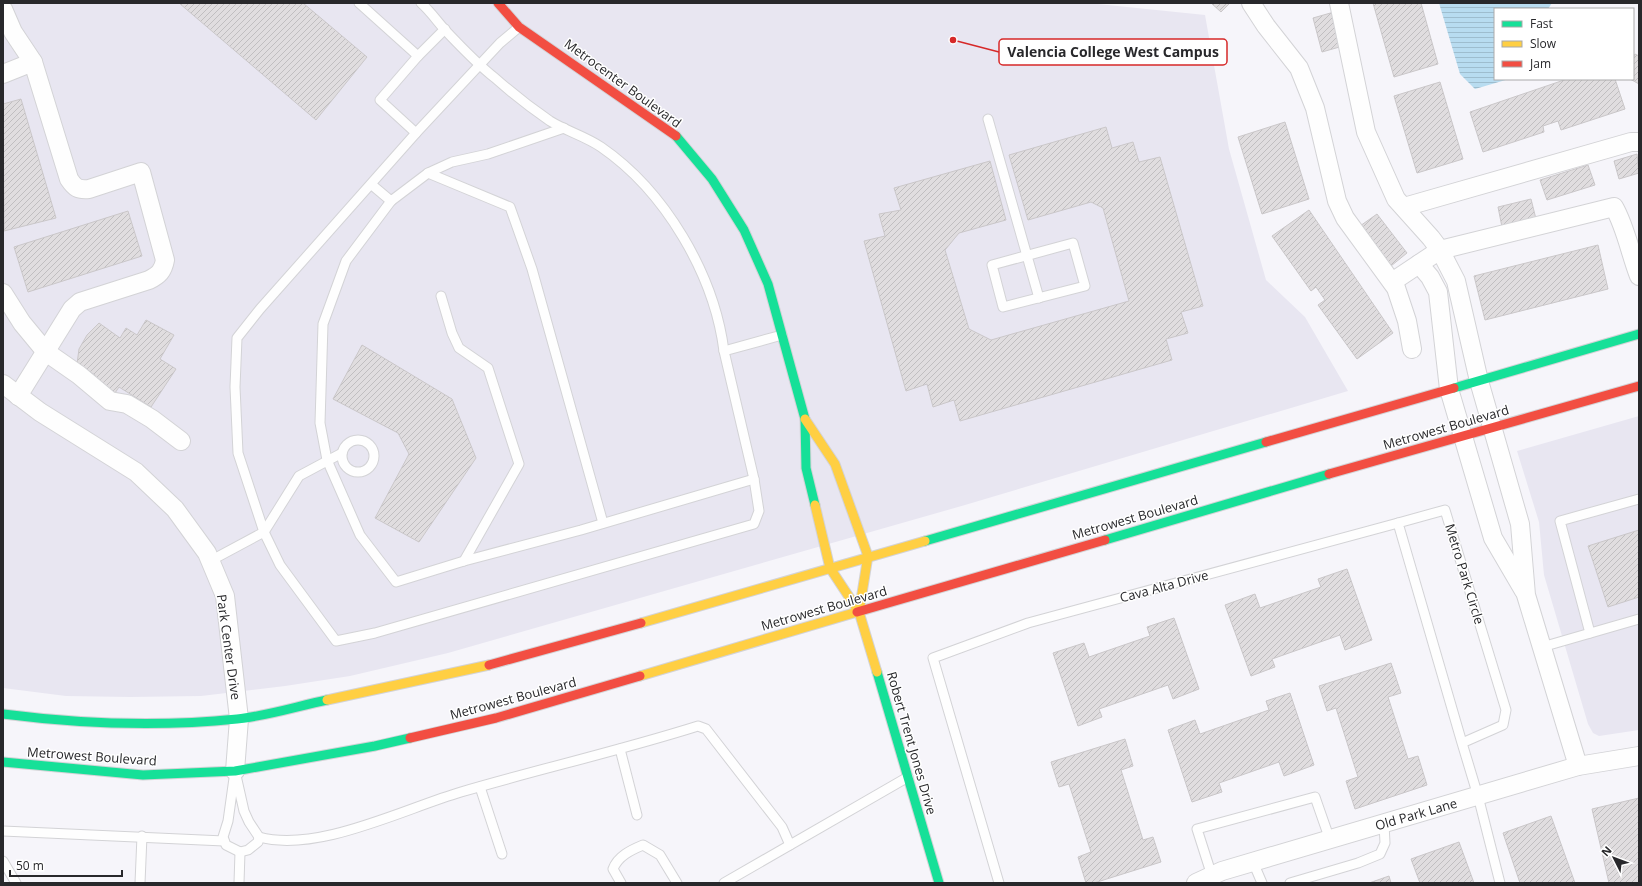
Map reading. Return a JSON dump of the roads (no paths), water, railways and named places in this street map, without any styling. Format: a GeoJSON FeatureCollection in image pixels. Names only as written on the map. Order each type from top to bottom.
{"type":"FeatureCollection","features":[{"type":"Feature","properties":{"kind":"street","name":"Metrocenter Boulevard"},"geometry":{"type":"LineString","coordinates":[[498,3],[519,27],[673,133],[712,179],[745,233],[768,284],[805,419],[806,468],[830,568]]}},
{"type":"Feature","properties":{"kind":"street"},"geometry":{"type":"LineString","coordinates":[[1251,3],[1266,26],[1299,68],[1315,108],[1337,201],[1344,218],[1392,282],[1401,299],[1412,349]]}},
{"type":"Feature","properties":{"kind":"street"},"geometry":{"type":"LineString","coordinates":[[1338,3],[1366,132],[1396,199],[1440,250],[1456,281],[1479,381],[1520,524],[1526,595],[1578,766]]}},
{"type":"Feature","properties":{"kind":"street"},"geometry":{"type":"LineString","coordinates":[[3,9],[13,32],[33,62],[69,179],[74,187],[80,190],[89,189],[141,172],[165,260],[163,269],[158,275],[149,280],[80,302],[72,309],[18,396]]}},
{"type":"Feature","properties":{"kind":"street"},"geometry":{"type":"LineString","coordinates":[[3,74],[33,62]]}},
{"type":"Feature","properties":{"kind":"street"},"geometry":{"type":"LineString","coordinates":[[1404,207],[1631,142],[1639,142]]}},
{"type":"Feature","properties":{"kind":"street"},"geometry":{"type":"LineString","coordinates":[[1392,282],[1440,250],[1614,207],[1621,219],[1630,253],[1639,276]]}},
{"type":"Feature","properties":{"kind":"street"},"geometry":{"type":"LineString","coordinates":[[1419,264],[1430,277],[1438,292],[1449,389],[1493,538],[1526,595]]}},
{"type":"Feature","properties":{"kind":"street"},"geometry":{"type":"LineString","coordinates":[[3,293],[22,323],[46,352],[79,375],[110,401],[127,404],[152,419],[181,441]]}},
{"type":"Feature","properties":{"kind":"street"},"geometry":{"type":"LineString","coordinates":[[3,714],[58,721],[158,724],[239,718],[509,661],[1639,334]]}},
{"type":"Feature","properties":{"kind":"street","name":"Park Center Drive"},"geometry":{"type":"LineString","coordinates":[[3,384],[40,412],[136,472],[175,509],[207,553],[225,596],[239,718],[236,771]]}},
{"type":"Feature","properties":{"kind":"street","name":"Metrowest Boulevard"},"geometry":{"type":"LineString","coordinates":[[3,762],[42,767],[143,775],[236,771],[375,746],[496,718],[1462,435],[1639,386]]}},
{"type":"Feature","properties":{"kind":"street","name":"Metrocenter Boulevard"},"geometry":{"type":"LineString","coordinates":[[805,419],[835,464],[868,556]]}},
{"type":"Feature","properties":{"kind":"street","name":"Robert Trent Jones Drive"},"geometry":{"type":"LineString","coordinates":[[859,612],[868,556]]}},
{"type":"Feature","properties":{"kind":"street","name":"Robert Trent Jones Drive"},"geometry":{"type":"LineString","coordinates":[[830,568],[859,612],[909,776],[939,883]]}},
{"type":"Feature","properties":{"kind":"street","name":"Old Park Lane"},"geometry":{"type":"LineString","coordinates":[[1204,879],[1253,862],[1578,766],[1639,756]]}},
{"type":"Feature","properties":{"kind":"lane"},"geometry":{"type":"LineString","coordinates":[[359,3],[418,56]]}},
{"type":"Feature","properties":{"kind":"lane"},"geometry":{"type":"LineString","coordinates":[[421,3],[480,65],[550,121],[601,147],[634,175],[660,204],[685,241],[698,264],[708,287],[721,330],[724,351],[754,479],[759,511],[754,524],[485,600],[375,634],[336,641],[280,565],[264,532],[238,453],[235,387],[237,338],[260,309],[416,133],[480,65],[500,43],[519,27]]}},
{"type":"Feature","properties":{"kind":"lane"},"geometry":{"type":"LineString","coordinates":[[416,133],[380,100],[418,56],[445,29]]}},
{"type":"Feature","properties":{"kind":"lane"},"geometry":{"type":"LineString","coordinates":[[988,119],[1039,298]]}},
{"type":"Feature","properties":{"kind":"lane"},"geometry":{"type":"LineString","coordinates":[[564,128],[488,154],[452,162],[428,173],[391,202],[346,261],[324,324],[320,423],[328,460],[360,535],[396,582],[464,561],[603,523],[754,479]]}},
{"type":"Feature","properties":{"kind":"lane"},"geometry":{"type":"LineString","coordinates":[[428,173],[510,207],[532,269],[603,523]]}},
{"type":"Feature","properties":{"kind":"lane"},"geometry":{"type":"LineString","coordinates":[[372,184],[391,202]]}},
{"type":"Feature","properties":{"kind":"lane"},"geometry":{"type":"LineString","coordinates":[[1073,243],[1085,286],[1003,307],[992,266],[1028,256],[1073,243]]}},
{"type":"Feature","properties":{"kind":"lane"},"geometry":{"type":"LineString","coordinates":[[441,296],[452,333],[459,348],[488,368],[519,464],[464,561]]}},
{"type":"Feature","properties":{"kind":"lane"},"geometry":{"type":"LineString","coordinates":[[724,351],[782,335]]}},
{"type":"Feature","properties":{"kind":"lane"},"geometry":{"type":"LineString","coordinates":[[210,561],[264,532],[299,476],[342,453]]}},
{"type":"Feature","properties":{"kind":"lane"},"geometry":{"type":"LineString","coordinates":[[1590,633],[1560,521],[1639,499]]}},
{"type":"Feature","properties":{"kind":"lane","name":"Metro Park Circle"},"geometry":{"type":"LineString","coordinates":[[1398,523],[1445,510],[1506,710],[1503,725],[1462,742]]}},
{"type":"Feature","properties":{"kind":"lane"},"geometry":{"type":"LineString","coordinates":[[1398,523],[1478,796],[1500,883]]}},
{"type":"Feature","properties":{"kind":"lane","name":"Cava Alta Drive"},"geometry":{"type":"LineString","coordinates":[[999,883],[933,658],[1028,622],[1398,523]]}},
{"type":"Feature","properties":{"kind":"lane"},"geometry":{"type":"LineString","coordinates":[[1542,647],[1639,619]]}},
{"type":"Feature","properties":{"kind":"lane"},"geometry":{"type":"LineString","coordinates":[[236,771],[244,811],[259,837],[272,841],[298,841],[333,835],[480,787],[698,726],[706,729],[782,828],[790,845]]}},
{"type":"Feature","properties":{"kind":"lane"},"geometry":{"type":"LineString","coordinates":[[620,749],[637,815]]}},
{"type":"Feature","properties":{"kind":"lane"},"geometry":{"type":"LineString","coordinates":[[236,771],[228,821],[223,837],[224,841],[228,847],[240,852],[248,850],[258,842],[259,837]]}},
{"type":"Feature","properties":{"kind":"lane"},"geometry":{"type":"LineString","coordinates":[[724,883],[909,776]]}},
{"type":"Feature","properties":{"kind":"lane"},"geometry":{"type":"LineString","coordinates":[[480,787],[502,854]]}},
{"type":"Feature","properties":{"kind":"lane"},"geometry":{"type":"LineString","coordinates":[[1204,879],[1197,829],[1316,797],[1330,840]]}},
{"type":"Feature","properties":{"kind":"lane"},"geometry":{"type":"LineString","coordinates":[[1290,883],[1358,863],[1380,854],[1385,843],[1384,824]]}},
{"type":"Feature","properties":{"kind":"lane"},"geometry":{"type":"LineString","coordinates":[[3,831],[142,836],[224,841]]}},
{"type":"Feature","properties":{"kind":"lane"},"geometry":{"type":"LineString","coordinates":[[140,883],[142,836]]}},
{"type":"Feature","properties":{"kind":"lane"},"geometry":{"type":"LineString","coordinates":[[621,883],[614,869],[616,862],[630,850],[643,845],[660,855],[677,883]]}},
{"type":"Feature","properties":{"kind":"lane"},"geometry":{"type":"LineString","coordinates":[[239,883],[240,852]]}},
{"type":"Feature","properties":{"kind":"lane"},"geometry":{"type":"LineString","coordinates":[[3,861],[16,883]]}},
{"type":"Feature","properties":{"kind":"lane"},"geometry":{"type":"LineString","coordinates":[[1253,862],[1262,883]]}},
{"type":"Feature","properties":{"kind":"water"},"geometry":{"type":"Polygon","coordinates":[[[1439,3],[1552,3],[1549,8],[1494,8],[1494,80],[1506,80],[1475,89],[1460,74],[1439,3]]]}},
{"type":"Feature","properties":{"kind":"place","name":"Valencia College West Campus"},"geometry":{"type":"Point","coordinates":[953,40]}}]}
